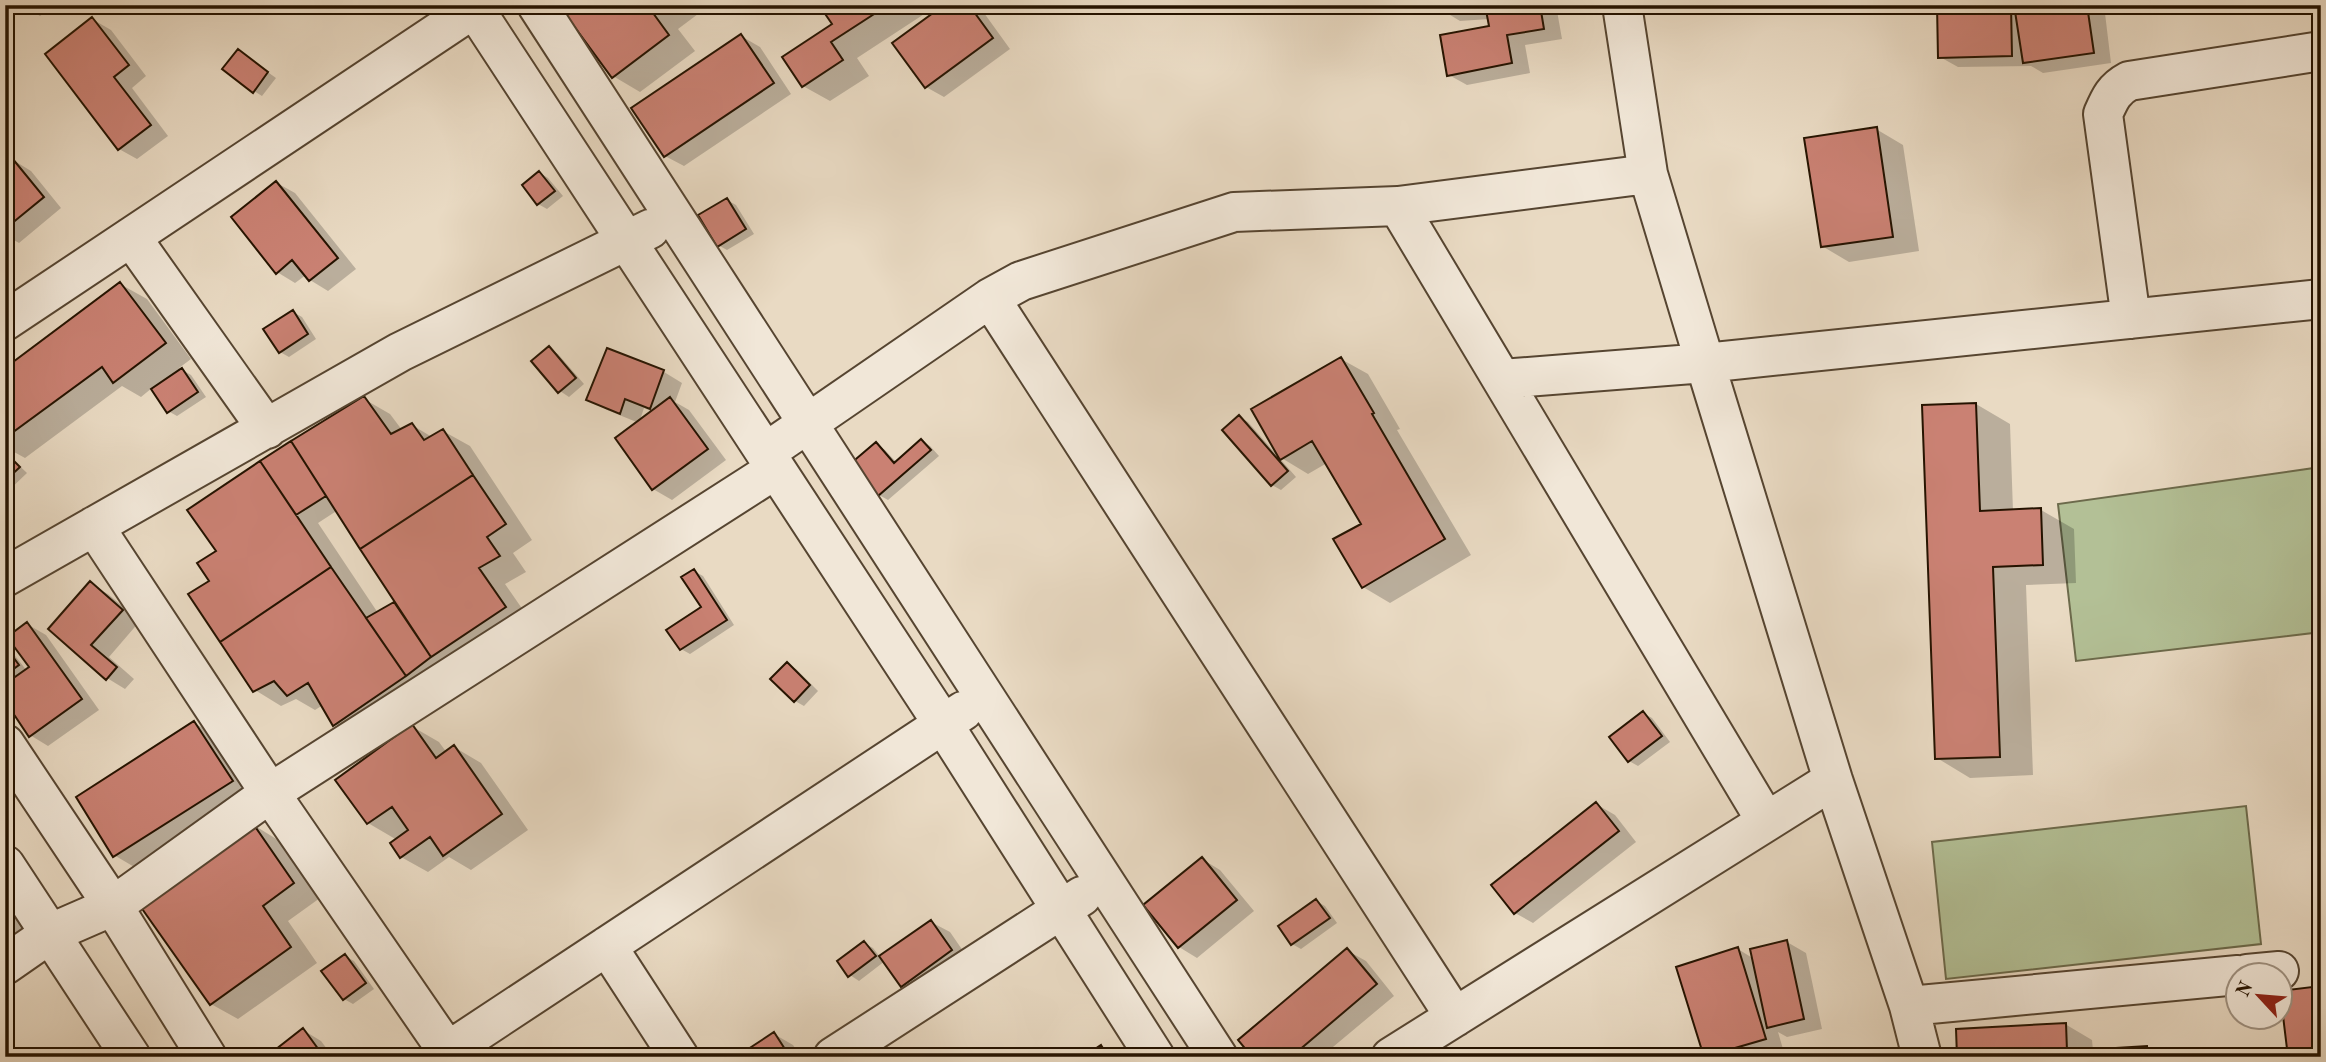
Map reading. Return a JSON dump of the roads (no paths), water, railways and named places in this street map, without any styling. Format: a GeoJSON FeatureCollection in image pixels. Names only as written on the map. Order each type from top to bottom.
{"type":"FeatureCollection","features":[{"type":"Feature","properties":{"kind":"street"},"geometry":{"type":"LineString","coordinates":[[537,5],[1218,1057]]}},
{"type":"Feature","properties":{"kind":"street"},"geometry":{"type":"LineString","coordinates":[[1622,5],[1648,174],[1833,780],[1909,1006],[1917,1056]]}},
{"type":"Feature","properties":{"kind":"street"},"geometry":{"type":"LineString","coordinates":[[5,321],[475,6],[943,724],[1155,1057]]}},
{"type":"Feature","properties":{"kind":"street"},"geometry":{"type":"LineString","coordinates":[[2130,319],[2103,114],[2111,95],[2118,86],[2129,81],[2321,51]]}},
{"type":"Feature","properties":{"kind":"street"},"geometry":{"type":"LineString","coordinates":[[5,965],[51,933],[113,906],[270,793],[771,461],[808,424],[990,299],[1021,281],[1234,212],[1398,206],[1648,174]]}},
{"type":"Feature","properties":{"kind":"street"},"geometry":{"type":"LineString","coordinates":[[1398,206],[1766,821]]}},
{"type":"Feature","properties":{"kind":"street"},"geometry":{"type":"LineString","coordinates":[[5,577],[400,352],[675,217]]}},
{"type":"Feature","properties":{"kind":"street"},"geometry":{"type":"LineString","coordinates":[[131,237],[267,429]]}},
{"type":"Feature","properties":{"kind":"street"},"geometry":{"type":"LineString","coordinates":[[990,299],[1441,1036]]}},
{"type":"Feature","properties":{"kind":"street"},"geometry":{"type":"LineString","coordinates":[[1502,379],[1705,363],[2321,299]]}},
{"type":"Feature","properties":{"kind":"street"},"geometry":{"type":"LineString","coordinates":[[94,526],[443,1054],[985,696]]}},
{"type":"Feature","properties":{"kind":"street"},"geometry":{"type":"LineString","coordinates":[[5,744],[113,906],[207,1057]]}},
{"type":"Feature","properties":{"kind":"street"},"geometry":{"type":"LineString","coordinates":[[1391,1057],[1441,1036],[1766,821],[1833,780]]}},
{"type":"Feature","properties":{"kind":"street"},"geometry":{"type":"LineString","coordinates":[[5,865],[131,1057]]}},
{"type":"Feature","properties":{"kind":"street"},"geometry":{"type":"LineString","coordinates":[[832,1057],[1105,881]]}},
{"type":"Feature","properties":{"kind":"street"},"geometry":{"type":"LineString","coordinates":[[607,946],[679,1057]]}},
{"type":"Feature","properties":{"kind":"street"},"geometry":{"type":"LineString","coordinates":[[1909,1006],[2224,976]]}}]}
